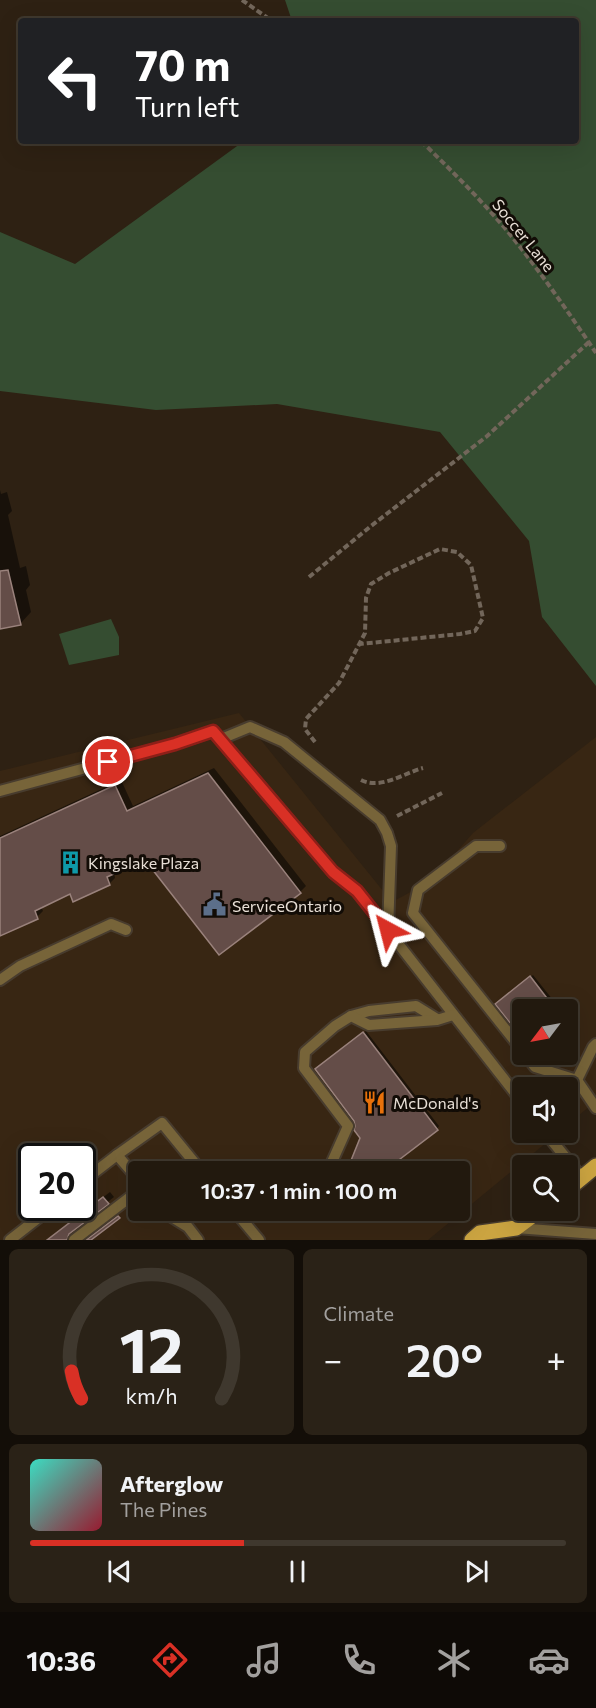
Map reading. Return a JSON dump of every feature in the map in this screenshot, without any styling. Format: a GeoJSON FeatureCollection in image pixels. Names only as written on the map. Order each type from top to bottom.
{"type":"FeatureCollection","features":[{"type":"Feature","properties":{"kind":"main road"},"geometry":{"type":"LineString","coordinates":[[578,1181],[596,1166]]}},
{"type":"Feature","properties":{"kind":"main road"},"geometry":{"type":"LineString","coordinates":[[471,1240],[480,1233],[515,1234],[529,1221]]}},
{"type":"Feature","properties":{"kind":"lane"},"geometry":{"type":"LineString","coordinates":[[221,739],[250,727],[284,742],[380,820],[391,846],[388,930]]}},
{"type":"Feature","properties":{"kind":"lane"},"geometry":{"type":"LineString","coordinates":[[0,791],[175,744],[213,731],[333,872],[357,891],[512,1089]]}},
{"type":"Feature","properties":{"kind":"lane"},"geometry":{"type":"LineString","coordinates":[[500,846],[476,846],[418,890],[413,913],[512,1037]]}},
{"type":"Feature","properties":{"kind":"lane"},"geometry":{"type":"LineString","coordinates":[[0,980],[20,966],[111,924],[126,930]]}},
{"type":"Feature","properties":{"kind":"lane"},"geometry":{"type":"LineString","coordinates":[[332,1161],[348,1126],[304,1068],[305,1052],[335,1026],[351,1016],[369,1025],[437,1020],[453,1015]]}},
{"type":"Feature","properties":{"kind":"lane"},"geometry":{"type":"LineString","coordinates":[[578,1078],[592,1047],[596,1044]]}},
{"type":"Feature","properties":{"kind":"lane"},"geometry":{"type":"LineString","coordinates":[[533,1065],[567,1077]]}},
{"type":"Feature","properties":{"kind":"lane"},"geometry":{"type":"LineString","coordinates":[[578,1081],[596,1108]]}},
{"type":"Feature","properties":{"kind":"lane"},"geometry":{"type":"LineString","coordinates":[[96,1171],[162,1123],[193,1161]]}},
{"type":"Feature","properties":{"kind":"lane"},"geometry":{"type":"LineString","coordinates":[[554,1143],[582,1178]]}},
{"type":"Feature","properties":{"kind":"lane"},"geometry":{"type":"LineString","coordinates":[[117,1155],[128,1168]]}},
{"type":"Feature","properties":{"kind":"lane"},"geometry":{"type":"LineString","coordinates":[[74,1240],[128,1199]]}},
{"type":"Feature","properties":{"kind":"lane"},"geometry":{"type":"LineString","coordinates":[[10,1240],[34,1221]]}},
{"type":"Feature","properties":{"kind":"lane"},"geometry":{"type":"LineString","coordinates":[[178,1221],[188,1227],[198,1240]]}},
{"type":"Feature","properties":{"kind":"lane"},"geometry":{"type":"LineString","coordinates":[[243,1221],[259,1240]]}},
{"type":"Feature","properties":{"kind":"lane"},"geometry":{"type":"LineString","coordinates":[[515,1234],[596,1234]]}},
{"type":"Feature","properties":{"kind":"path"},"geometry":{"type":"LineString","coordinates":[[242,0],[268,18]]}},
{"type":"Feature","properties":{"kind":"path","name":"Soccer Lane"},"geometry":{"type":"LineString","coordinates":[[424,144],[504,227],[539,271],[596,353]]}},
{"type":"Feature","properties":{"kind":"path"},"geometry":{"type":"LineString","coordinates":[[309,577],[370,526],[486,437],[588,342]]}},
{"type":"Feature","properties":{"kind":"path"},"geometry":{"type":"LineString","coordinates":[[316,744],[305,729],[306,719],[339,683],[360,644],[365,633],[366,598],[371,584],[440,549],[457,552],[471,565],[483,618],[475,631],[360,644]]}},
{"type":"Feature","properties":{"kind":"path"},"geometry":{"type":"LineString","coordinates":[[356,778],[366,783],[385,783],[423,768]]}},
{"type":"Feature","properties":{"kind":"path"},"geometry":{"type":"LineString","coordinates":[[382,825],[442,793]]}},
{"type":"Feature","properties":{"kind":"shaded area","name":"Kingslake Plaza"},"geometry":{"type":"Polygon","coordinates":[[[239,713],[392,902],[431,881],[473,833],[596,737],[596,1101],[578,1116],[578,1077],[512,1077],[512,1143],[546,1143],[531,1155],[512,1155],[512,1171],[470,1205],[470,1161],[128,1161],[128,1221],[451,1221],[428,1240],[0,1240],[0,771],[239,713]]]}},
{"type":"Feature","properties":{"kind":"green space"},"geometry":{"type":"Polygon","coordinates":[[[285,0],[596,0],[596,686],[542,617],[529,541],[440,432],[277,404],[156,410],[0,391],[0,232],[75,264],[240,144],[579,144],[579,18],[291,18],[285,0]]]}},
{"type":"Feature","properties":{"kind":"green space"},"geometry":{"type":"Polygon","coordinates":[[[111,619],[119,637],[119,655],[69,665],[59,634],[111,619]]]}},
{"type":"Feature","properties":{"kind":"building"},"geometry":{"type":"Polygon","coordinates":[[[8,570],[21,625],[0,629],[0,571],[8,570]]]}},
{"type":"Feature","properties":{"kind":"building","name":"Kingslake Plaza"},"geometry":{"type":"Polygon","coordinates":[[[208,773],[301,893],[219,955],[145,860],[107,877],[110,885],[73,902],[70,894],[35,911],[38,919],[0,936],[0,838],[115,785],[127,811],[208,773]]]}},
{"type":"Feature","properties":{"kind":"building"},"geometry":{"type":"Polygon","coordinates":[[[530,976],[548,999],[512,999],[512,1025],[495,1004],[530,976]]]}},
{"type":"Feature","properties":{"kind":"building","name":"McDonald's"},"geometry":{"type":"Polygon","coordinates":[[[363,1032],[438,1130],[397,1161],[351,1161],[360,1138],[354,1130],[354,1121],[315,1069],[363,1032]]]}},
{"type":"Feature","properties":{"kind":"building"},"geometry":{"type":"Polygon","coordinates":[[[103,1197],[109,1204],[96,1214],[96,1202],[103,1197]]]}},
{"type":"Feature","properties":{"kind":"building"},"geometry":{"type":"Polygon","coordinates":[[[118,1216],[120,1218],[91,1240],[86,1240],[118,1216]]]}},
{"type":"Feature","properties":{"kind":"building"},"geometry":{"type":"Polygon","coordinates":[[[72,1221],[86,1221],[69,1234],[67,1240],[47,1240],[72,1221]]]}},
{"type":"Feature","properties":{"kind":"place","name":"Kingslake Plaza"},"geometry":{"type":"Point","coordinates":[70,862]}},
{"type":"Feature","properties":{"kind":"place","name":"ServiceOntario"},"geometry":{"type":"Point","coordinates":[214,905]}},
{"type":"Feature","properties":{"kind":"place","name":"McDonald's"},"geometry":{"type":"Point","coordinates":[375,1102]}},
{"type":"Feature","properties":{"kind":"route"},"geometry":{"type":"LineString","coordinates":[[108,762],[213,731],[333,872],[357,891],[388,930]]}}]}
